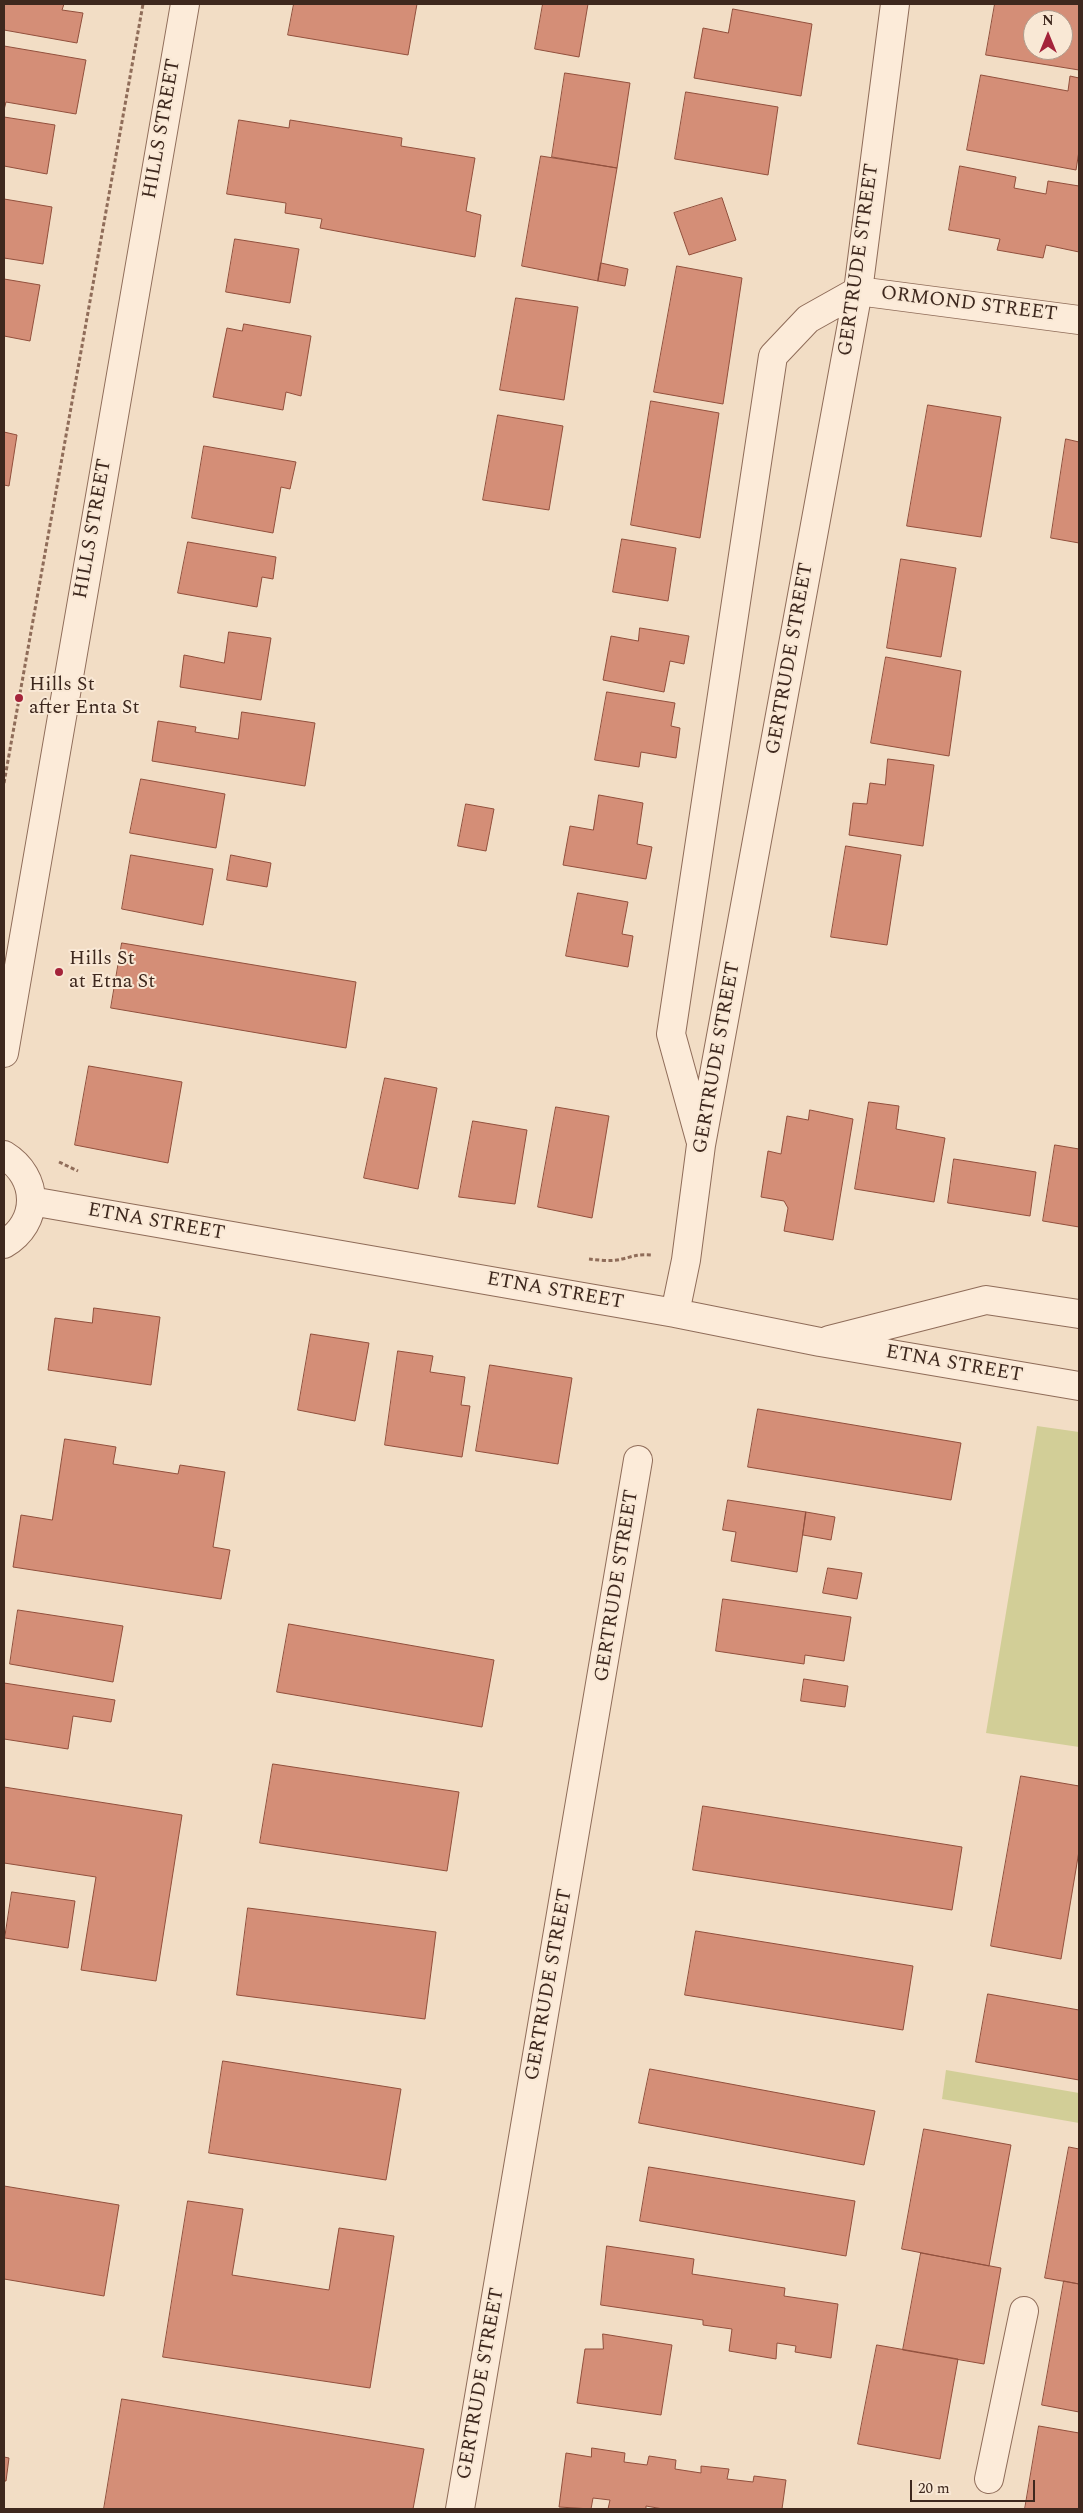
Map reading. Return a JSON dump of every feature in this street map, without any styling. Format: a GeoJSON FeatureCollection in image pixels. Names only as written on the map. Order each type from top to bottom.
{"type":"FeatureCollection","features":[{"type":"Feature","properties":{"kind":"street","name":"HILLS STREET"},"geometry":{"type":"LineString","coordinates":[[4,1053],[185,4]]}},
{"type":"Feature","properties":{"kind":"street","name":"GERTRUDE STREET"},"geometry":{"type":"LineString","coordinates":[[675,1313],[686,1260],[701,1145],[858,291],[895,4]]}},
{"type":"Feature","properties":{"kind":"street","name":"ORMOND STREET"},"geometry":{"type":"LineString","coordinates":[[858,291],[1079,320]]}},
{"type":"Feature","properties":{"kind":"street"},"geometry":{"type":"LineString","coordinates":[[701,1145],[671,1034],[773,356],[808,319],[858,291]]}},
{"type":"Feature","properties":{"kind":"street"},"geometry":{"type":"LineString","coordinates":[[4,1155],[15,1162],[24,1173],[30,1187],[31,1201],[29,1216],[22,1229],[4,1244]]}},
{"type":"Feature","properties":{"kind":"street","name":"ETNA STREET"},"geometry":{"type":"LineString","coordinates":[[31,1201],[675,1313],[820,1342],[1079,1386]]}},
{"type":"Feature","properties":{"kind":"street"},"geometry":{"type":"LineString","coordinates":[[820,1342],[986,1300],[1079,1314]]}},
{"type":"Feature","properties":{"kind":"street","name":"GERTRUDE STREET"},"geometry":{"type":"LineString","coordinates":[[460,2509],[638,1460]]}},
{"type":"Feature","properties":{"kind":"street"},"geometry":{"type":"LineString","coordinates":[[989,2479],[1024,2312]]}},
{"type":"Feature","properties":{"kind":"path"},"geometry":{"type":"LineString","coordinates":[[4,783],[143,4]]}},
{"type":"Feature","properties":{"kind":"shaded area"},"geometry":{"type":"Polygon","coordinates":[[[1037,1426],[1079,1432],[1079,1747],[986,1733],[1037,1426]]]}},
{"type":"Feature","properties":{"kind":"shaded area"},"geometry":{"type":"Polygon","coordinates":[[[946,2070],[1079,2093],[1079,2123],[942,2099],[946,2070]]]}},
{"type":"Feature","properties":{"kind":"building"},"geometry":{"type":"Polygon","coordinates":[[[4,4],[64,4],[62,10],[83,13],[77,43],[4,30],[4,4]]]}},
{"type":"Feature","properties":{"kind":"building"},"geometry":{"type":"Polygon","coordinates":[[[294,4],[417,4],[408,55],[288,35],[294,4]]]}},
{"type":"Feature","properties":{"kind":"building"},"geometry":{"type":"Polygon","coordinates":[[[543,4],[588,4],[579,57],[535,49],[543,4]]]}},
{"type":"Feature","properties":{"kind":"building"},"geometry":{"type":"Polygon","coordinates":[[[995,4],[1079,4],[1079,70],[986,55],[995,4]]]}},
{"type":"Feature","properties":{"kind":"building"},"geometry":{"type":"Polygon","coordinates":[[[733,9],[812,24],[801,96],[694,78],[703,28],[728,33],[733,9]]]}},
{"type":"Feature","properties":{"kind":"building"},"geometry":{"type":"Polygon","coordinates":[[[4,46],[86,60],[76,114],[6,102],[4,110],[4,46]]]}},
{"type":"Feature","properties":{"kind":"building"},"geometry":{"type":"Polygon","coordinates":[[[565,73],[630,83],[617,168],[552,157],[565,73]]]}},
{"type":"Feature","properties":{"kind":"building"},"geometry":{"type":"Polygon","coordinates":[[[981,75],[1068,91],[1070,76],[1079,78],[1079,151],[1076,170],[967,150],[981,75]]]}},
{"type":"Feature","properties":{"kind":"building"},"geometry":{"type":"Polygon","coordinates":[[[686,92],[778,107],[768,175],[675,159],[686,92]]]}},
{"type":"Feature","properties":{"kind":"building"},"geometry":{"type":"Polygon","coordinates":[[[4,117],[55,125],[47,174],[4,166],[4,117]]]}},
{"type":"Feature","properties":{"kind":"building"},"geometry":{"type":"Polygon","coordinates":[[[239,120],[289,128],[290,120],[402,138],[401,146],[475,158],[466,211],[481,215],[475,257],[320,228],[322,219],[285,213],[286,203],[227,194],[239,120]]]}},
{"type":"Feature","properties":{"kind":"building"},"geometry":{"type":"Polygon","coordinates":[[[541,156],[617,168],[598,281],[522,266],[541,156]]]}},
{"type":"Feature","properties":{"kind":"building"},"geometry":{"type":"Polygon","coordinates":[[[960,166],[1016,177],[1014,188],[1046,194],[1048,181],[1079,186],[1079,252],[1046,245],[1043,258],[997,250],[1000,239],[949,230],[960,166]]]}},
{"type":"Feature","properties":{"kind":"building"},"geometry":{"type":"Polygon","coordinates":[[[722,198],[736,240],[689,255],[674,213],[722,198]]]}},
{"type":"Feature","properties":{"kind":"building"},"geometry":{"type":"Polygon","coordinates":[[[4,199],[52,207],[43,264],[4,258],[4,199]]]}},
{"type":"Feature","properties":{"kind":"building"},"geometry":{"type":"Polygon","coordinates":[[[235,239],[299,249],[290,303],[226,292],[235,239]]]}},
{"type":"Feature","properties":{"kind":"building"},"geometry":{"type":"Polygon","coordinates":[[[601,263],[628,269],[625,286],[598,281],[601,263]]]}},
{"type":"Feature","properties":{"kind":"building"},"geometry":{"type":"Polygon","coordinates":[[[677,266],[742,278],[723,404],[654,392],[677,266]]]}},
{"type":"Feature","properties":{"kind":"building"},"geometry":{"type":"Polygon","coordinates":[[[4,279],[40,285],[30,341],[4,336],[4,279]]]}},
{"type":"Feature","properties":{"kind":"building"},"geometry":{"type":"Polygon","coordinates":[[[516,298],[578,307],[564,400],[500,390],[516,298]]]}},
{"type":"Feature","properties":{"kind":"building"},"geometry":{"type":"Polygon","coordinates":[[[244,324],[311,336],[301,396],[286,392],[283,410],[213,397],[227,328],[242,331],[244,324]]]}},
{"type":"Feature","properties":{"kind":"building"},"geometry":{"type":"Polygon","coordinates":[[[651,401],[719,413],[700,538],[631,525],[651,401]]]}},
{"type":"Feature","properties":{"kind":"building"},"geometry":{"type":"Polygon","coordinates":[[[928,405],[1001,417],[981,537],[907,526],[928,405]]]}},
{"type":"Feature","properties":{"kind":"building"},"geometry":{"type":"Polygon","coordinates":[[[498,415],[563,426],[549,510],[483,500],[498,415]]]}},
{"type":"Feature","properties":{"kind":"building"},"geometry":{"type":"Polygon","coordinates":[[[4,432],[17,435],[9,486],[4,485],[4,432]]]}},
{"type":"Feature","properties":{"kind":"building"},"geometry":{"type":"Polygon","coordinates":[[[1066,439],[1079,442],[1079,543],[1051,538],[1066,439]]]}},
{"type":"Feature","properties":{"kind":"building"},"geometry":{"type":"Polygon","coordinates":[[[204,446],[296,462],[290,489],[281,487],[273,533],[192,518],[204,446]]]}},
{"type":"Feature","properties":{"kind":"building"},"geometry":{"type":"Polygon","coordinates":[[[622,539],[676,548],[668,601],[613,592],[622,539]]]}},
{"type":"Feature","properties":{"kind":"building"},"geometry":{"type":"Polygon","coordinates":[[[188,542],[276,557],[273,579],[262,577],[257,607],[178,593],[188,542]]]}},
{"type":"Feature","properties":{"kind":"building"},"geometry":{"type":"Polygon","coordinates":[[[901,559],[956,568],[941,657],[887,648],[901,559]]]}},
{"type":"Feature","properties":{"kind":"building"},"geometry":{"type":"Polygon","coordinates":[[[640,628],[689,636],[684,664],[670,661],[664,692],[603,680],[611,636],[638,641],[640,628]]]}},
{"type":"Feature","properties":{"kind":"building"},"geometry":{"type":"Polygon","coordinates":[[[229,632],[271,638],[261,700],[180,687],[184,655],[224,663],[229,632]]]}},
{"type":"Feature","properties":{"kind":"building"},"geometry":{"type":"Polygon","coordinates":[[[886,657],[961,671],[949,756],[871,743],[886,657]]]}},
{"type":"Feature","properties":{"kind":"building"},"geometry":{"type":"Polygon","coordinates":[[[607,692],[675,703],[671,726],[680,728],[676,758],[641,752],[639,767],[595,760],[607,692]]]}},
{"type":"Feature","properties":{"kind":"building"},"geometry":{"type":"Polygon","coordinates":[[[242,712],[315,723],[305,786],[152,761],[158,721],[196,727],[195,732],[238,739],[242,712]]]}},
{"type":"Feature","properties":{"kind":"building"},"geometry":{"type":"Polygon","coordinates":[[[888,759],[934,765],[923,846],[849,835],[853,803],[867,804],[870,783],[885,785],[888,759]]]}},
{"type":"Feature","properties":{"kind":"building"},"geometry":{"type":"Polygon","coordinates":[[[141,779],[225,794],[216,848],[130,833],[141,779]]]}},
{"type":"Feature","properties":{"kind":"building"},"geometry":{"type":"Polygon","coordinates":[[[599,795],[643,803],[637,844],[652,847],[646,879],[563,865],[570,826],[593,830],[599,795]]]}},
{"type":"Feature","properties":{"kind":"building"},"geometry":{"type":"Polygon","coordinates":[[[466,804],[494,809],[486,851],[458,846],[466,804]]]}},
{"type":"Feature","properties":{"kind":"building"},"geometry":{"type":"Polygon","coordinates":[[[846,846],[901,855],[887,945],[831,937],[846,846]]]}},
{"type":"Feature","properties":{"kind":"building"},"geometry":{"type":"Polygon","coordinates":[[[131,855],[213,869],[203,925],[122,909],[131,855]]]}},
{"type":"Feature","properties":{"kind":"building"},"geometry":{"type":"Polygon","coordinates":[[[231,855],[271,863],[267,887],[227,880],[231,855]]]}},
{"type":"Feature","properties":{"kind":"building"},"geometry":{"type":"Polygon","coordinates":[[[578,893],[628,902],[622,934],[633,936],[628,967],[566,956],[578,893]]]}},
{"type":"Feature","properties":{"kind":"building"},"geometry":{"type":"Polygon","coordinates":[[[122,943],[356,982],[346,1048],[111,1008],[122,943]]]}},
{"type":"Feature","properties":{"kind":"building"},"geometry":{"type":"Polygon","coordinates":[[[89,1066],[182,1082],[168,1163],[75,1145],[89,1066]]]}},
{"type":"Feature","properties":{"kind":"building"},"geometry":{"type":"Polygon","coordinates":[[[385,1078],[437,1088],[418,1189],[364,1178],[385,1078]]]}},
{"type":"Feature","properties":{"kind":"building"},"geometry":{"type":"Polygon","coordinates":[[[869,1102],[899,1106],[896,1129],[945,1138],[934,1202],[855,1189],[869,1102]]]}},
{"type":"Feature","properties":{"kind":"building"},"geometry":{"type":"Polygon","coordinates":[[[556,1107],[609,1116],[592,1218],[538,1207],[556,1107]]]}},
{"type":"Feature","properties":{"kind":"building"},"geometry":{"type":"Polygon","coordinates":[[[810,1110],[853,1119],[833,1240],[784,1231],[788,1208],[784,1201],[761,1197],[768,1151],[781,1154],[787,1116],[808,1120],[810,1110]]]}},
{"type":"Feature","properties":{"kind":"building"},"geometry":{"type":"Polygon","coordinates":[[[473,1121],[527,1130],[515,1204],[459,1197],[473,1121]]]}},
{"type":"Feature","properties":{"kind":"building"},"geometry":{"type":"Polygon","coordinates":[[[1055,1145],[1079,1149],[1079,1227],[1043,1221],[1055,1145]]]}},
{"type":"Feature","properties":{"kind":"building"},"geometry":{"type":"Polygon","coordinates":[[[954,1159],[1036,1172],[1030,1216],[948,1203],[954,1159]]]}},
{"type":"Feature","properties":{"kind":"building"},"geometry":{"type":"Polygon","coordinates":[[[94,1308],[160,1317],[151,1385],[48,1370],[55,1318],[92,1323],[94,1308]]]}},
{"type":"Feature","properties":{"kind":"building"},"geometry":{"type":"Polygon","coordinates":[[[311,1334],[369,1343],[355,1421],[298,1410],[311,1334]]]}},
{"type":"Feature","properties":{"kind":"building"},"geometry":{"type":"Polygon","coordinates":[[[398,1351],[433,1356],[430,1372],[465,1377],[461,1405],[470,1406],[462,1457],[385,1445],[398,1351]]]}},
{"type":"Feature","properties":{"kind":"building"},"geometry":{"type":"Polygon","coordinates":[[[490,1365],[572,1378],[558,1464],[476,1451],[490,1365]]]}},
{"type":"Feature","properties":{"kind":"building"},"geometry":{"type":"Polygon","coordinates":[[[758,1409],[961,1443],[951,1500],[748,1467],[758,1409]]]}},
{"type":"Feature","properties":{"kind":"building"},"geometry":{"type":"Polygon","coordinates":[[[65,1439],[116,1447],[113,1464],[178,1474],[180,1465],[225,1472],[213,1547],[230,1550],[221,1599],[13,1567],[21,1515],[52,1520],[65,1439]]]}},
{"type":"Feature","properties":{"kind":"building"},"geometry":{"type":"Polygon","coordinates":[[[728,1500],[806,1512],[797,1572],[731,1561],[736,1532],[723,1530],[728,1500]]]}},
{"type":"Feature","properties":{"kind":"building"},"geometry":{"type":"Polygon","coordinates":[[[806,1512],[835,1517],[831,1540],[803,1535],[806,1512]]]}},
{"type":"Feature","properties":{"kind":"building"},"geometry":{"type":"Polygon","coordinates":[[[828,1568],[862,1573],[857,1599],[823,1593],[828,1568]]]}},
{"type":"Feature","properties":{"kind":"building"},"geometry":{"type":"Polygon","coordinates":[[[723,1599],[851,1617],[844,1661],[805,1655],[804,1664],[716,1651],[723,1599]]]}},
{"type":"Feature","properties":{"kind":"building"},"geometry":{"type":"Polygon","coordinates":[[[18,1610],[123,1626],[113,1682],[10,1664],[18,1610]]]}},
{"type":"Feature","properties":{"kind":"building"},"geometry":{"type":"Polygon","coordinates":[[[289,1624],[494,1660],[482,1727],[277,1692],[289,1624]]]}},
{"type":"Feature","properties":{"kind":"building"},"geometry":{"type":"Polygon","coordinates":[[[804,1679],[848,1686],[845,1707],[801,1701],[804,1679]]]}},
{"type":"Feature","properties":{"kind":"building"},"geometry":{"type":"Polygon","coordinates":[[[4,1683],[115,1700],[111,1722],[73,1716],[68,1749],[4,1739],[4,1683]]]}},
{"type":"Feature","properties":{"kind":"building"},"geometry":{"type":"Polygon","coordinates":[[[273,1764],[459,1792],[447,1871],[260,1843],[273,1764]]]}},
{"type":"Feature","properties":{"kind":"building"},"geometry":{"type":"Polygon","coordinates":[[[1021,1776],[1079,1786],[1079,1851],[1061,1959],[991,1946],[1021,1776]]]}},
{"type":"Feature","properties":{"kind":"building"},"geometry":{"type":"Polygon","coordinates":[[[4,1787],[182,1815],[156,1981],[81,1970],[96,1877],[4,1863],[4,1787]]]}},
{"type":"Feature","properties":{"kind":"building"},"geometry":{"type":"Polygon","coordinates":[[[703,1806],[962,1847],[952,1910],[693,1870],[703,1806]]]}},
{"type":"Feature","properties":{"kind":"building"},"geometry":{"type":"Polygon","coordinates":[[[12,1892],[75,1901],[68,1948],[5,1938],[12,1892]]]}},
{"type":"Feature","properties":{"kind":"building"},"geometry":{"type":"Polygon","coordinates":[[[248,1908],[436,1932],[425,2019],[237,1995],[248,1908]]]}},
{"type":"Feature","properties":{"kind":"building"},"geometry":{"type":"Polygon","coordinates":[[[696,1931],[913,1966],[903,2030],[685,1995],[696,1931]]]}},
{"type":"Feature","properties":{"kind":"building"},"geometry":{"type":"Polygon","coordinates":[[[988,1994],[1079,2010],[1079,2080],[976,2062],[988,1994]]]}},
{"type":"Feature","properties":{"kind":"building"},"geometry":{"type":"Polygon","coordinates":[[[223,2061],[401,2089],[386,2180],[209,2153],[223,2061]]]}},
{"type":"Feature","properties":{"kind":"building"},"geometry":{"type":"Polygon","coordinates":[[[650,2069],[875,2111],[864,2165],[639,2123],[650,2069]]]}},
{"type":"Feature","properties":{"kind":"building"},"geometry":{"type":"Polygon","coordinates":[[[924,2129],[1011,2145],[989,2266],[902,2249],[924,2129]]]}},
{"type":"Feature","properties":{"kind":"building"},"geometry":{"type":"Polygon","coordinates":[[[1069,2147],[1079,2149],[1079,2284],[1045,2278],[1069,2147]]]}},
{"type":"Feature","properties":{"kind":"building"},"geometry":{"type":"Polygon","coordinates":[[[649,2167],[855,2201],[846,2256],[640,2221],[649,2167]]]}},
{"type":"Feature","properties":{"kind":"building"},"geometry":{"type":"Polygon","coordinates":[[[4,2186],[119,2205],[104,2296],[4,2279],[4,2186]]]}},
{"type":"Feature","properties":{"kind":"building"},"geometry":{"type":"Polygon","coordinates":[[[188,2201],[243,2209],[232,2275],[329,2290],[339,2228],[394,2236],[370,2388],[163,2357],[188,2201]]]}},
{"type":"Feature","properties":{"kind":"building"},"geometry":{"type":"Polygon","coordinates":[[[607,2246],[694,2259],[692,2274],[785,2288],[784,2296],[838,2304],[831,2358],[795,2352],[796,2346],[777,2343],[776,2359],[729,2351],[732,2329],[703,2325],[703,2320],[601,2305],[607,2246]]]}},
{"type":"Feature","properties":{"kind":"building"},"geometry":{"type":"Polygon","coordinates":[[[921,2253],[1001,2268],[984,2364],[903,2350],[921,2253]]]}},
{"type":"Feature","properties":{"kind":"building"},"geometry":{"type":"Polygon","coordinates":[[[1064,2281],[1079,2284],[1079,2412],[1042,2405],[1064,2281]]]}},
{"type":"Feature","properties":{"kind":"building"},"geometry":{"type":"Polygon","coordinates":[[[603,2334],[672,2345],[661,2415],[577,2403],[585,2349],[603,2349],[603,2334]]]}},
{"type":"Feature","properties":{"kind":"building"},"geometry":{"type":"Polygon","coordinates":[[[877,2345],[958,2359],[940,2459],[858,2444],[877,2345]]]}},
{"type":"Feature","properties":{"kind":"building"},"geometry":{"type":"Polygon","coordinates":[[[122,2399],[424,2449],[413,2509],[104,2509],[122,2399]]]}},
{"type":"Feature","properties":{"kind":"building"},"geometry":{"type":"Polygon","coordinates":[[[1039,2426],[1079,2433],[1079,2509],[1025,2509],[1039,2426]]]}},
{"type":"Feature","properties":{"kind":"building"},"geometry":{"type":"Polygon","coordinates":[[[592,2448],[625,2453],[624,2462],[647,2465],[649,2456],[676,2460],[675,2469],[701,2473],[701,2466],[729,2469],[727,2479],[753,2482],[754,2476],[786,2480],[782,2509],[663,2509],[646,2506],[646,2509],[608,2509],[610,2500],[593,2498],[591,2509],[559,2507],[566,2453],[591,2457],[592,2448]]]}},
{"type":"Feature","properties":{"kind":"building"},"geometry":{"type":"Polygon","coordinates":[[[4,2457],[9,2458],[6,2481],[4,2481],[4,2457]]]}},
{"type":"Feature","properties":{"kind":"place","name":"Hills St after Enta St"},"geometry":{"type":"Point","coordinates":[19,698]}},
{"type":"Feature","properties":{"kind":"place","name":"Hills St at Etna St"},"geometry":{"type":"Point","coordinates":[59,972]}}]}
